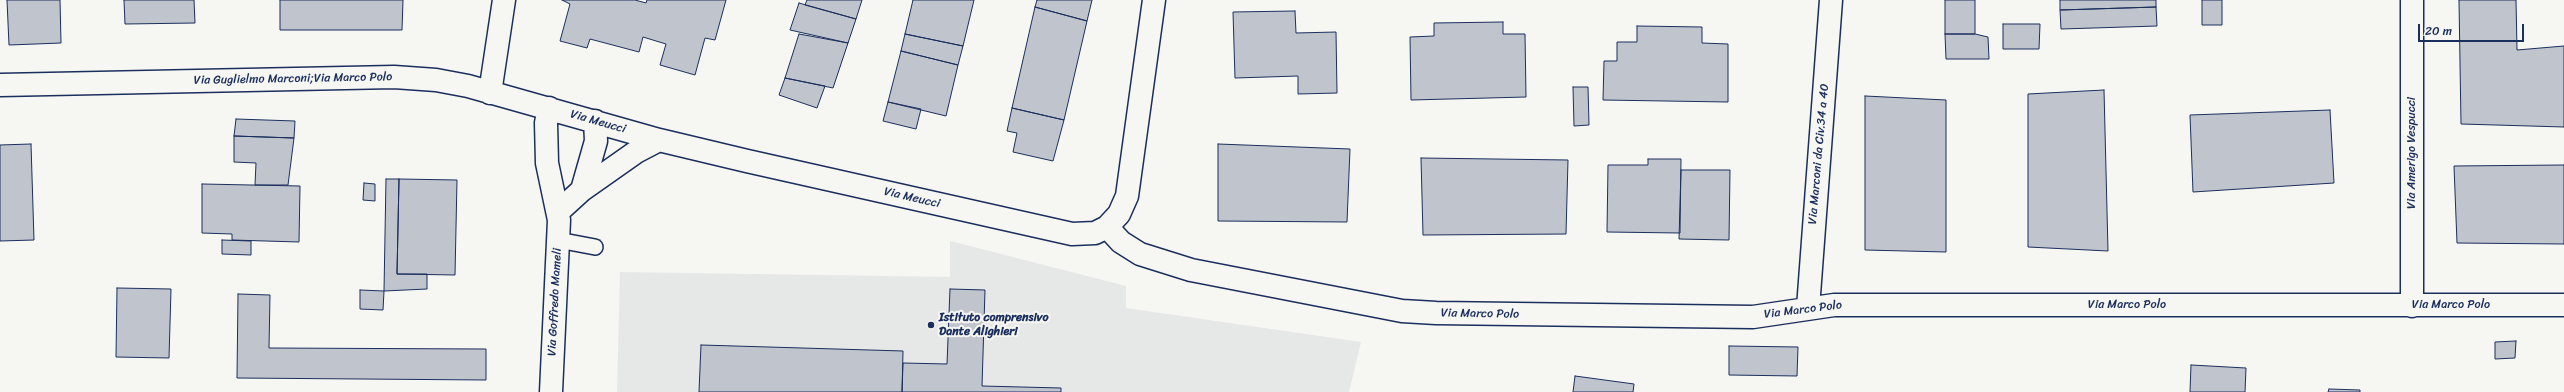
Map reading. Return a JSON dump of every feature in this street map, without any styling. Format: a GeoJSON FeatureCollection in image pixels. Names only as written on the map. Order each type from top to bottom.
{"type":"FeatureCollection","features":[{"type":"Feature","properties":{"kind":"street"},"geometry":{"type":"LineString","coordinates":[[490,93],[504,0]]}},
{"type":"Feature","properties":{"kind":"street"},"geometry":{"type":"LineString","coordinates":[[1107,227],[1119,214],[1127,196],[1154,0]]}},
{"type":"Feature","properties":{"kind":"street","name":"Via Marconi da Civ.34 a 40"},"geometry":{"type":"LineString","coordinates":[[1808,308],[1831,0]]}},
{"type":"Feature","properties":{"kind":"street","name":"Via Amerigo Vespucci"},"geometry":{"type":"LineString","coordinates":[[2412,0],[2412,306]]}},
{"type":"Feature","properties":{"kind":"street","name":"Via Guglielmo Marconi;Via Marco Polo"},"geometry":{"type":"LineString","coordinates":[[0,85],[394,77],[436,80],[490,93]]}},
{"type":"Feature","properties":{"kind":"street","name":"Via Meucci"},"geometry":{"type":"LineString","coordinates":[[490,93],[549,108],[659,140],[1072,234],[1095,233],[1107,227]]}},
{"type":"Feature","properties":{"kind":"street","name":"Via Goffredo Mameli"},"geometry":{"type":"LineString","coordinates":[[549,108],[546,123],[547,163],[559,211],[551,392]]}},
{"type":"Feature","properties":{"kind":"street"},"geometry":{"type":"LineString","coordinates":[[582,190],[596,142],[595,121]]}},
{"type":"Feature","properties":{"kind":"street"},"geometry":{"type":"LineString","coordinates":[[559,211],[582,190],[636,152],[659,140]]}},
{"type":"Feature","properties":{"kind":"street","name":"Via Marco Polo"},"geometry":{"type":"LineString","coordinates":[[1107,227],[1121,242],[1140,254],[1191,270],[1402,311],[1436,313],[1753,317],[1834,305],[2564,305]]}},
{"type":"Feature","properties":{"kind":"lane"},"geometry":{"type":"LineString","coordinates":[[558,240],[595,247]]}},
{"type":"Feature","properties":{"kind":"shaded area","name":"Istituto comprensivo Dante Alighieri"},"geometry":{"type":"Polygon","coordinates":[[[950,241],[1126,286],[1126,308],[1361,342],[1349,392],[617,392],[620,272],[950,277],[950,241]]]}},
{"type":"Feature","properties":{"kind":"building"},"geometry":{"type":"Polygon","coordinates":[[[7,0],[60,0],[61,43],[9,45],[7,0]]]}},
{"type":"Feature","properties":{"kind":"building"},"geometry":{"type":"Polygon","coordinates":[[[124,0],[194,0],[195,23],[125,24],[124,0]]]}},
{"type":"Feature","properties":{"kind":"building"},"geometry":{"type":"Polygon","coordinates":[[[280,0],[403,0],[402,30],[280,30],[280,0]]]}},
{"type":"Feature","properties":{"kind":"building"},"geometry":{"type":"Polygon","coordinates":[[[562,0],[635,0],[646,3],[647,0],[726,0],[715,40],[705,38],[695,75],[660,65],[666,44],[643,37],[639,52],[590,39],[587,48],[560,41],[570,4],[562,0]]]}},
{"type":"Feature","properties":{"kind":"building"},"geometry":{"type":"Polygon","coordinates":[[[807,0],[862,0],[856,19],[805,5],[807,0]]]}},
{"type":"Feature","properties":{"kind":"building"},"geometry":{"type":"Polygon","coordinates":[[[913,0],[974,0],[963,46],[905,34],[913,0]]]}},
{"type":"Feature","properties":{"kind":"building"},"geometry":{"type":"Polygon","coordinates":[[[1037,0],[1092,0],[1087,21],[1035,7],[1037,0]]]}},
{"type":"Feature","properties":{"kind":"building"},"geometry":{"type":"Polygon","coordinates":[[[1945,0],[1975,0],[1975,34],[1945,34],[1945,0]]]}},
{"type":"Feature","properties":{"kind":"building"},"geometry":{"type":"Polygon","coordinates":[[[2060,0],[2156,0],[2156,7],[2060,10],[2060,0]]]}},
{"type":"Feature","properties":{"kind":"building"},"geometry":{"type":"Polygon","coordinates":[[[2202,0],[2222,0],[2222,25],[2202,25],[2202,0]]]}},
{"type":"Feature","properties":{"kind":"building"},"geometry":{"type":"Polygon","coordinates":[[[2459,0],[2516,0],[2517,50],[2564,46],[2564,127],[2461,124],[2459,0]]]}},
{"type":"Feature","properties":{"kind":"building"},"geometry":{"type":"Polygon","coordinates":[[[799,3],[856,19],[848,43],[790,30],[799,3]]]}},
{"type":"Feature","properties":{"kind":"building"},"geometry":{"type":"Polygon","coordinates":[[[1035,7],[1087,21],[1064,120],[1012,108],[1035,7]]]}},
{"type":"Feature","properties":{"kind":"building"},"geometry":{"type":"Polygon","coordinates":[[[2156,7],[2157,26],[2061,29],[2060,10],[2156,7]]]}},
{"type":"Feature","properties":{"kind":"building"},"geometry":{"type":"Polygon","coordinates":[[[1295,11],[1296,33],[1336,32],[1337,93],[1298,94],[1298,76],[1235,78],[1233,12],[1295,11]]]}},
{"type":"Feature","properties":{"kind":"building"},"geometry":{"type":"Polygon","coordinates":[[[1503,22],[1503,34],[1525,34],[1526,97],[1411,100],[1410,37],[1434,36],[1434,23],[1503,22]]]}},
{"type":"Feature","properties":{"kind":"building"},"geometry":{"type":"Polygon","coordinates":[[[2003,24],[2040,24],[2039,49],[2003,49],[2003,24]]]}},
{"type":"Feature","properties":{"kind":"building"},"geometry":{"type":"Polygon","coordinates":[[[1637,26],[1702,27],[1702,43],[1728,44],[1728,102],[1603,100],[1604,61],[1617,61],[1617,42],[1637,42],[1637,26]]]}},
{"type":"Feature","properties":{"kind":"building"},"geometry":{"type":"Polygon","coordinates":[[[799,34],[848,43],[833,88],[785,78],[799,34]]]}},
{"type":"Feature","properties":{"kind":"building"},"geometry":{"type":"Polygon","coordinates":[[[905,34],[963,46],[958,65],[901,51],[905,34]]]}},
{"type":"Feature","properties":{"kind":"building"},"geometry":{"type":"Polygon","coordinates":[[[1945,34],[1975,34],[1988,37],[1989,59],[1946,59],[1945,34]]]}},
{"type":"Feature","properties":{"kind":"building"},"geometry":{"type":"Polygon","coordinates":[[[901,51],[958,65],[946,116],[888,102],[901,51]]]}},
{"type":"Feature","properties":{"kind":"building"},"geometry":{"type":"Polygon","coordinates":[[[785,78],[825,86],[817,108],[779,95],[785,78]]]}},
{"type":"Feature","properties":{"kind":"building"},"geometry":{"type":"Polygon","coordinates":[[[1573,87],[1588,87],[1589,125],[1574,126],[1573,87]]]}},
{"type":"Feature","properties":{"kind":"building"},"geometry":{"type":"Polygon","coordinates":[[[2104,90],[2108,251],[2028,247],[2028,94],[2104,90]]]}},
{"type":"Feature","properties":{"kind":"building"},"geometry":{"type":"Polygon","coordinates":[[[1865,96],[1946,100],[1946,252],[1865,250],[1865,96]]]}},
{"type":"Feature","properties":{"kind":"building"},"geometry":{"type":"Polygon","coordinates":[[[888,102],[921,109],[916,129],[883,121],[888,102]]]}},
{"type":"Feature","properties":{"kind":"building"},"geometry":{"type":"Polygon","coordinates":[[[1012,108],[1064,120],[1053,161],[1013,152],[1017,133],[1007,131],[1012,108]]]}},
{"type":"Feature","properties":{"kind":"building"},"geometry":{"type":"Polygon","coordinates":[[[2330,110],[2334,183],[2193,192],[2190,115],[2330,110]]]}},
{"type":"Feature","properties":{"kind":"building"},"geometry":{"type":"Polygon","coordinates":[[[236,119],[295,121],[294,138],[234,136],[236,119]]]}},
{"type":"Feature","properties":{"kind":"building"},"geometry":{"type":"Polygon","coordinates":[[[234,136],[294,138],[288,185],[255,185],[256,163],[234,162],[234,136]]]}},
{"type":"Feature","properties":{"kind":"building"},"geometry":{"type":"Polygon","coordinates":[[[31,144],[34,240],[0,241],[0,145],[31,144]]]}},
{"type":"Feature","properties":{"kind":"building"},"geometry":{"type":"Polygon","coordinates":[[[1218,144],[1350,149],[1347,222],[1218,221],[1218,144]]]}},
{"type":"Feature","properties":{"kind":"building"},"geometry":{"type":"Polygon","coordinates":[[[1421,158],[1568,160],[1566,234],[1423,235],[1421,158]]]}},
{"type":"Feature","properties":{"kind":"building"},"geometry":{"type":"Polygon","coordinates":[[[1648,159],[1681,159],[1680,233],[1607,232],[1608,165],[1648,165],[1648,159]]]}},
{"type":"Feature","properties":{"kind":"building"},"geometry":{"type":"Polygon","coordinates":[[[2564,165],[2564,244],[2457,243],[2454,166],[2564,165]]]}},
{"type":"Feature","properties":{"kind":"building"},"geometry":{"type":"Polygon","coordinates":[[[1681,170],[1730,170],[1729,240],[1679,239],[1681,170]]]}},
{"type":"Feature","properties":{"kind":"building"},"geometry":{"type":"Polygon","coordinates":[[[386,179],[399,179],[397,274],[427,274],[427,289],[384,291],[386,179]]]}},
{"type":"Feature","properties":{"kind":"building"},"geometry":{"type":"Polygon","coordinates":[[[399,179],[457,180],[455,275],[397,274],[399,179]]]}},
{"type":"Feature","properties":{"kind":"building"},"geometry":{"type":"Polygon","coordinates":[[[364,183],[375,184],[375,201],[363,200],[364,183]]]}},
{"type":"Feature","properties":{"kind":"building"},"geometry":{"type":"Polygon","coordinates":[[[202,184],[300,186],[299,242],[232,240],[232,234],[202,233],[202,184]]]}},
{"type":"Feature","properties":{"kind":"building"},"geometry":{"type":"Polygon","coordinates":[[[222,240],[251,241],[251,255],[222,254],[222,240]]]}},
{"type":"Feature","properties":{"kind":"building"},"geometry":{"type":"Polygon","coordinates":[[[117,288],[171,289],[169,358],[116,357],[117,288]]]}},
{"type":"Feature","properties":{"kind":"building"},"geometry":{"type":"Polygon","coordinates":[[[950,289],[985,290],[982,386],[1061,388],[1061,392],[902,392],[903,363],[947,364],[950,289]]]}},
{"type":"Feature","properties":{"kind":"building"},"geometry":{"type":"Polygon","coordinates":[[[360,290],[384,291],[383,310],[360,309],[360,290]]]}},
{"type":"Feature","properties":{"kind":"building"},"geometry":{"type":"Polygon","coordinates":[[[238,294],[270,295],[269,348],[486,349],[486,380],[237,378],[238,294]]]}},
{"type":"Feature","properties":{"kind":"building"},"geometry":{"type":"Polygon","coordinates":[[[2516,341],[2515,358],[2495,359],[2495,342],[2516,341]]]}},
{"type":"Feature","properties":{"kind":"building"},"geometry":{"type":"Polygon","coordinates":[[[701,345],[903,351],[902,392],[699,392],[701,345]]]}},
{"type":"Feature","properties":{"kind":"building"},"geometry":{"type":"Polygon","coordinates":[[[1729,346],[1798,347],[1797,376],[1729,375],[1729,346]]]}},
{"type":"Feature","properties":{"kind":"building"},"geometry":{"type":"Polygon","coordinates":[[[2191,365],[2246,368],[2245,392],[2190,392],[2191,365]]]}},
{"type":"Feature","properties":{"kind":"building"},"geometry":{"type":"Polygon","coordinates":[[[1575,376],[1634,384],[1633,392],[1573,392],[1575,376]]]}},
{"type":"Feature","properties":{"kind":"building"},"geometry":{"type":"Polygon","coordinates":[[[2329,389],[2360,390],[2360,392],[2328,392],[2329,389]]]}},
{"type":"Feature","properties":{"kind":"place","name":"Istituto comprensivo Dante Alighieri"},"geometry":{"type":"Point","coordinates":[931,325]}}]}
